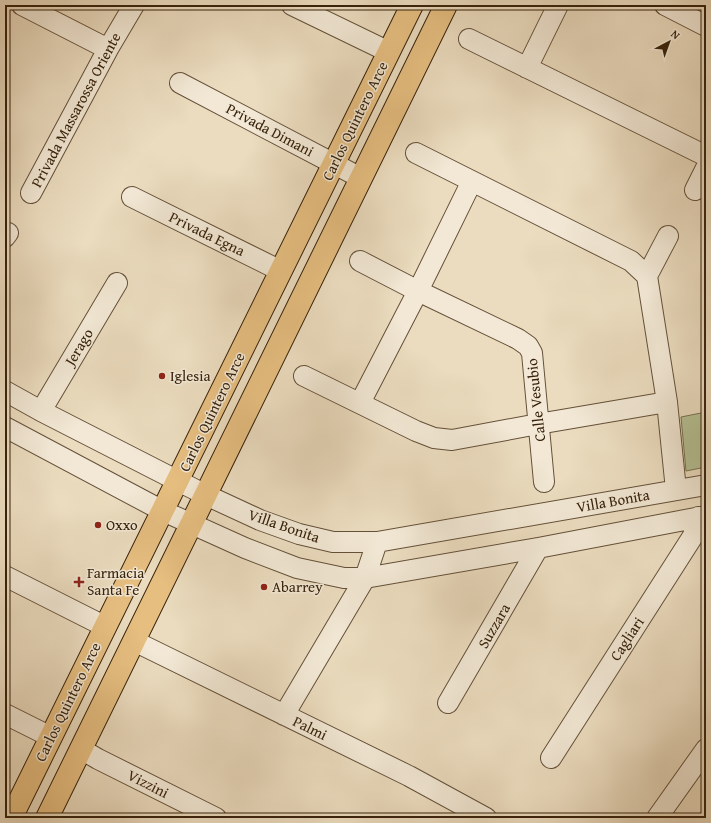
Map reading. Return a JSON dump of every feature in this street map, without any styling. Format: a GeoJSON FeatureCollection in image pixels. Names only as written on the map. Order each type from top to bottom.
{"type":"FeatureCollection","features":[{"type":"Feature","properties":{"kind":"main road","name":"Carlos Quintero Arce"},"geometry":{"type":"LineString","coordinates":[[11,818],[412,5]]}},
{"type":"Feature","properties":{"kind":"main road","name":"Carlos Quintero Arce"},"geometry":{"type":"LineString","coordinates":[[47,818],[446,5]]}},
{"type":"Feature","properties":{"kind":"street"},"geometry":{"type":"LineString","coordinates":[[22,5],[108,49]]}},
{"type":"Feature","properties":{"kind":"street","name":"Privada Massarossa Oriente"},"geometry":{"type":"LineString","coordinates":[[31,193],[108,49],[134,5]]}},
{"type":"Feature","properties":{"kind":"street"},"geometry":{"type":"LineString","coordinates":[[292,5],[389,52]]}},
{"type":"Feature","properties":{"kind":"street"},"geometry":{"type":"LineString","coordinates":[[527,68],[558,5]]}},
{"type":"Feature","properties":{"kind":"street"},"geometry":{"type":"LineString","coordinates":[[665,5],[706,26]]}},
{"type":"Feature","properties":{"kind":"street"},"geometry":{"type":"LineString","coordinates":[[469,39],[706,156]]}},
{"type":"Feature","properties":{"kind":"street","name":"Privada Dimani"},"geometry":{"type":"LineString","coordinates":[[180,83],[361,178]]}},
{"type":"Feature","properties":{"kind":"street"},"geometry":{"type":"LineString","coordinates":[[416,153],[631,261],[647,276]]}},
{"type":"Feature","properties":{"kind":"street"},"geometry":{"type":"LineString","coordinates":[[695,190],[706,168]]}},
{"type":"Feature","properties":{"kind":"street"},"geometry":{"type":"LineString","coordinates":[[360,403],[418,291],[472,181]]}},
{"type":"Feature","properties":{"kind":"street","name":"Privada Egna"},"geometry":{"type":"LineString","coordinates":[[132,197],[281,271]]}},
{"type":"Feature","properties":{"kind":"street"},"geometry":{"type":"LineString","coordinates":[[668,236],[647,276],[666,402],[676,490]]}},
{"type":"Feature","properties":{"kind":"street","name":"Calle Vesubio"},"geometry":{"type":"LineString","coordinates":[[360,261],[418,291],[518,339],[528,346],[532,353],[544,482]]}},
{"type":"Feature","properties":{"kind":"street","name":"Jerago"},"geometry":{"type":"LineString","coordinates":[[41,411],[117,283]]}},
{"type":"Feature","properties":{"kind":"street"},"geometry":{"type":"LineString","coordinates":[[304,376],[416,431],[434,438],[452,440],[666,402]]}},
{"type":"Feature","properties":{"kind":"street","name":"Villa Bonita"},"geometry":{"type":"LineString","coordinates":[[5,391],[178,481],[260,520],[299,534],[333,542],[377,542],[706,485]]}},
{"type":"Feature","properties":{"kind":"street","name":"Villa Bonita"},"geometry":{"type":"LineString","coordinates":[[6,432],[163,511],[245,548],[297,568],[344,578],[364,578],[538,548],[702,516]]}},
{"type":"Feature","properties":{"kind":"street","name":"Cagliari"},"geometry":{"type":"LineString","coordinates":[[551,758],[693,536],[702,516]]}},
{"type":"Feature","properties":{"kind":"street"},"geometry":{"type":"LineString","coordinates":[[284,715],[364,578],[377,542]]}},
{"type":"Feature","properties":{"kind":"street","name":"Suzzara"},"geometry":{"type":"LineString","coordinates":[[448,703],[538,548]]}},
{"type":"Feature","properties":{"kind":"street"},"geometry":{"type":"LineString","coordinates":[[5,576],[106,627]]}},
{"type":"Feature","properties":{"kind":"street","name":"Palmi"},"geometry":{"type":"LineString","coordinates":[[134,641],[409,776],[486,818]]}},
{"type":"Feature","properties":{"kind":"street"},"geometry":{"type":"LineString","coordinates":[[5,714],[51,737]]}},
{"type":"Feature","properties":{"kind":"street","name":"Vizzini"},"geometry":{"type":"LineString","coordinates":[[81,749],[216,818]]}},
{"type":"Feature","properties":{"kind":"street"},"geometry":{"type":"LineString","coordinates":[[657,818],[706,749]]}},
{"type":"Feature","properties":{"kind":"green space"},"geometry":{"type":"Polygon","coordinates":[[[706,412],[706,467],[686,471],[681,417],[706,412]]]}},
{"type":"Feature","properties":{"kind":"place","name":"Iglesia"},"geometry":{"type":"Point","coordinates":[162,376]}},
{"type":"Feature","properties":{"kind":"place","name":"Oxxo"},"geometry":{"type":"Point","coordinates":[98,525]}},
{"type":"Feature","properties":{"kind":"place","name":"Farmacia Santa Fe"},"geometry":{"type":"Point","coordinates":[79,582]}},
{"type":"Feature","properties":{"kind":"place","name":"Abarrey"},"geometry":{"type":"Point","coordinates":[264,587]}}]}
